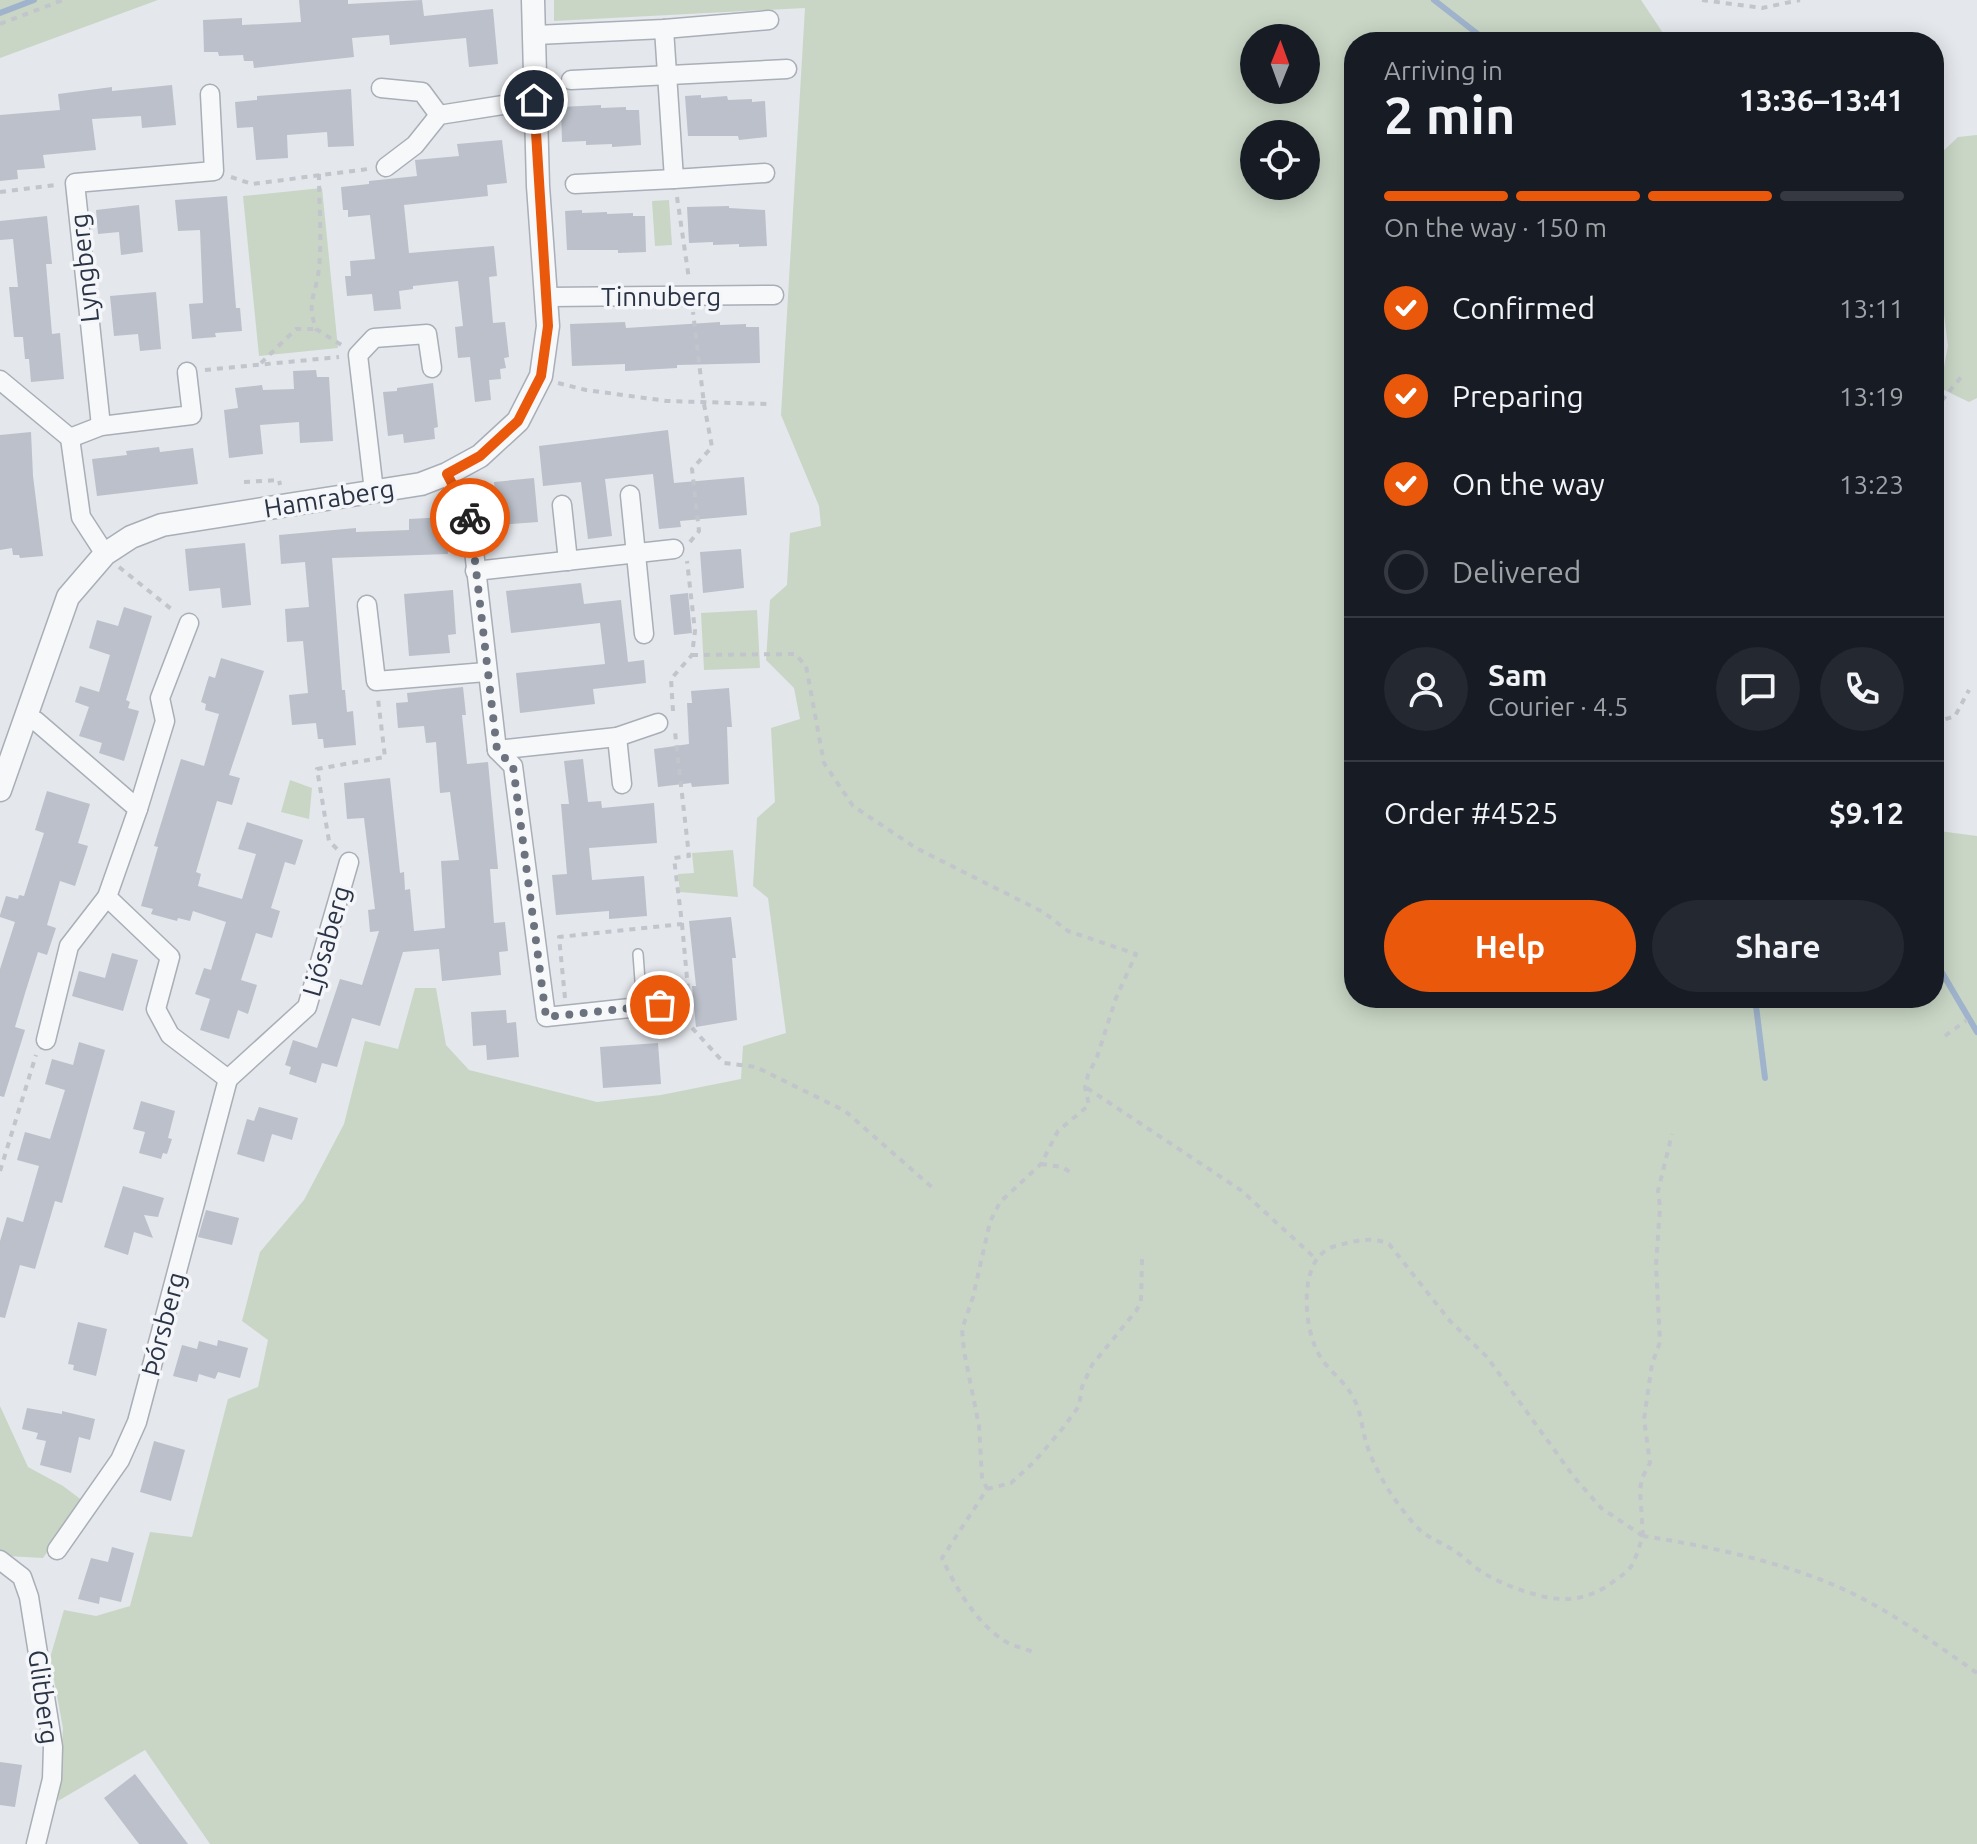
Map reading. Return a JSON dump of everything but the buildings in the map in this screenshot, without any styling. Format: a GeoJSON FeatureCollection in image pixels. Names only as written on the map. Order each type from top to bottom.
{"type":"FeatureCollection","features":[{"type":"Feature","properties":{"kind":"street","name":"Hamraberg"},"geometry":{"type":"LineString","coordinates":[[0,790],[68,597],[105,554],[131,537],[162,525],[421,484],[480,456],[518,421],[541,376],[548,326],[534,100],[536,35],[533,0]]}},
{"type":"Feature","properties":{"kind":"street"},"geometry":{"type":"LineString","coordinates":[[536,35],[769,20]]}},
{"type":"Feature","properties":{"kind":"street"},"geometry":{"type":"LineString","coordinates":[[664,29],[674,179]]}},
{"type":"Feature","properties":{"kind":"street"},"geometry":{"type":"LineString","coordinates":[[571,80],[787,69]]}},
{"type":"Feature","properties":{"kind":"street"},"geometry":{"type":"LineString","coordinates":[[381,88],[422,92],[439,115]]}},
{"type":"Feature","properties":{"kind":"street"},"geometry":{"type":"LineString","coordinates":[[210,94],[214,171]]}},
{"type":"Feature","properties":{"kind":"street"},"geometry":{"type":"LineString","coordinates":[[386,167],[415,145],[439,115],[534,100]]}},
{"type":"Feature","properties":{"kind":"street","name":"Lyngberg"},"geometry":{"type":"LineString","coordinates":[[101,426],[75,183],[214,171]]}},
{"type":"Feature","properties":{"kind":"street"},"geometry":{"type":"LineString","coordinates":[[575,184],[765,173]]}},
{"type":"Feature","properties":{"kind":"street","name":"Tinnuberg"},"geometry":{"type":"LineString","coordinates":[[547,297],[774,295]]}},
{"type":"Feature","properties":{"kind":"street"},"geometry":{"type":"LineString","coordinates":[[374,491],[358,355],[374,338],[427,334],[432,368]]}},
{"type":"Feature","properties":{"kind":"street"},"geometry":{"type":"LineString","coordinates":[[70,438],[101,426],[192,415],[187,372]]}},
{"type":"Feature","properties":{"kind":"street"},"geometry":{"type":"LineString","coordinates":[[0,380],[70,438],[81,517],[105,554]]}},
{"type":"Feature","properties":{"kind":"street"},"geometry":{"type":"LineString","coordinates":[[447,474],[470,516],[497,750],[513,766],[546,1017],[683,1003]]}},
{"type":"Feature","properties":{"kind":"street"},"geometry":{"type":"LineString","coordinates":[[630,495],[644,634]]}},
{"type":"Feature","properties":{"kind":"street"},"geometry":{"type":"LineString","coordinates":[[562,505],[568,561]]}},
{"type":"Feature","properties":{"kind":"street"},"geometry":{"type":"LineString","coordinates":[[475,571],[674,549]]}},
{"type":"Feature","properties":{"kind":"street"},"geometry":{"type":"LineString","coordinates":[[367,605],[376,681],[486,672]]}},
{"type":"Feature","properties":{"kind":"street"},"geometry":{"type":"LineString","coordinates":[[46,1040],[69,946],[107,897],[138,809],[165,721],[160,698],[189,623]]}},
{"type":"Feature","properties":{"kind":"street"},"geometry":{"type":"LineString","coordinates":[[24,718],[36,721],[138,809]]}},
{"type":"Feature","properties":{"kind":"street"},"geometry":{"type":"LineString","coordinates":[[497,750],[617,737],[658,723]]}},
{"type":"Feature","properties":{"kind":"street"},"geometry":{"type":"LineString","coordinates":[[617,737],[622,784]]}},
{"type":"Feature","properties":{"kind":"street","name":"Ljósaberg"},"geometry":{"type":"LineString","coordinates":[[228,1079],[307,1007],[349,862]]}},
{"type":"Feature","properties":{"kind":"street"},"geometry":{"type":"LineString","coordinates":[[107,897],[170,957],[156,1009],[170,1035],[228,1079]]}},
{"type":"Feature","properties":{"kind":"street","name":"Þórsberg"},"geometry":{"type":"LineString","coordinates":[[57,1550],[120,1460],[137,1422],[228,1079]]}},
{"type":"Feature","properties":{"kind":"street","name":"Glitberg"},"geometry":{"type":"LineString","coordinates":[[0,1560],[22,1577],[29,1597],[53,1747],[52,1779],[36,1844]]}},
{"type":"Feature","properties":{"kind":"lane"},"geometry":{"type":"LineString","coordinates":[[638,954],[642,1007]]}},
{"type":"Feature","properties":{"kind":"path"},"geometry":{"type":"LineString","coordinates":[[0,24],[63,0]]}},
{"type":"Feature","properties":{"kind":"path"},"geometry":{"type":"LineString","coordinates":[[1702,0],[1762,8],[1800,0]]}},
{"type":"Feature","properties":{"kind":"path"},"geometry":{"type":"LineString","coordinates":[[214,171],[252,184],[386,167]]}},
{"type":"Feature","properties":{"kind":"path"},"geometry":{"type":"LineString","coordinates":[[316,329],[309,308],[319,266],[319,174]]}},
{"type":"Feature","properties":{"kind":"path"},"geometry":{"type":"LineString","coordinates":[[674,179],[712,447],[692,469],[699,531],[685,548],[695,631],[692,655],[671,679],[689,856],[674,858],[682,924],[684,1019],[724,1063],[756,1067],[845,1111],[934,1189]]}},
{"type":"Feature","properties":{"kind":"path"},"geometry":{"type":"LineString","coordinates":[[0,192],[75,183]]}},
{"type":"Feature","properties":{"kind":"path"},"geometry":{"type":"LineString","coordinates":[[259,365],[296,329],[316,329],[358,355]]}},
{"type":"Feature","properties":{"kind":"path"},"geometry":{"type":"LineString","coordinates":[[187,372],[358,355]]}},
{"type":"Feature","properties":{"kind":"path"},"geometry":{"type":"LineString","coordinates":[[541,376],[586,390],[704,404],[767,404]]}},
{"type":"Feature","properties":{"kind":"path"},"geometry":{"type":"LineString","coordinates":[[1944,398],[1962,376]]}},
{"type":"Feature","properties":{"kind":"path"},"geometry":{"type":"LineString","coordinates":[[105,554],[189,623]]}},
{"type":"Feature","properties":{"kind":"path"},"geometry":{"type":"LineString","coordinates":[[692,655],[795,654],[806,666],[824,763],[853,806],[916,848],[1043,912],[1068,931],[1136,954],[1116,998],[1085,1087],[1089,1105],[1058,1131],[1041,1164],[1000,1202],[990,1222],[973,1297],[962,1329],[979,1426],[982,1477],[987,1489]]}},
{"type":"Feature","properties":{"kind":"path"},"geometry":{"type":"LineString","coordinates":[[349,862],[329,841],[317,769],[385,757],[376,681]]}},
{"type":"Feature","properties":{"kind":"path"},"geometry":{"type":"LineString","coordinates":[[1944,720],[1955,716],[1969,690]]}},
{"type":"Feature","properties":{"kind":"path"},"geometry":{"type":"LineString","coordinates":[[567,1015],[559,937],[682,924]]}},
{"type":"Feature","properties":{"kind":"path"},"geometry":{"type":"LineString","coordinates":[[1945,1036],[1967,1020]]}},
{"type":"Feature","properties":{"kind":"path"},"geometry":{"type":"LineString","coordinates":[[0,1171],[38,1050],[46,1040]]}},
{"type":"Feature","properties":{"kind":"path"},"geometry":{"type":"LineString","coordinates":[[1085,1087],[1242,1191],[1316,1259]]}},
{"type":"Feature","properties":{"kind":"path"},"geometry":{"type":"LineString","coordinates":[[1672,1134],[1658,1191],[1660,1207],[1656,1265],[1660,1342],[1652,1364],[1644,1419],[1650,1463],[1640,1490],[1643,1536],[1631,1568],[1600,1593],[1577,1599],[1553,1599],[1511,1587],[1426,1536],[1381,1478],[1367,1446],[1355,1400],[1321,1359],[1314,1343],[1307,1286],[1308,1275],[1322,1251],[1368,1239],[1389,1244],[1450,1321],[1487,1357],[1601,1508],[1643,1536],[1754,1558],[1844,1590],[1901,1621],[1977,1673]]}},
{"type":"Feature","properties":{"kind":"path"},"geometry":{"type":"LineString","coordinates":[[1041,1164],[1062,1167],[1070,1172]]}},
{"type":"Feature","properties":{"kind":"path"},"geometry":{"type":"LineString","coordinates":[[1033,1652],[1004,1641],[987,1624],[963,1599],[942,1558],[987,1489],[1011,1483],[1034,1462],[1079,1406],[1082,1387],[1092,1365],[1141,1302],[1142,1259]]}},
{"type":"Feature","properties":{"kind":"green space"},"geometry":{"type":"Polygon","coordinates":[[[0,0],[158,0],[0,58],[0,0]]]}},
{"type":"Feature","properties":{"kind":"green space"},"geometry":{"type":"Polygon","coordinates":[[[554,0],[1641,0],[1662,32],[1344,32],[1344,1008],[1944,1008],[1944,832],[1977,836],[1977,1844],[210,1844],[145,1750],[58,1801],[63,1728],[50,1658],[64,1610],[96,1616],[130,1606],[150,1532],[192,1537],[228,1399],[258,1387],[268,1340],[242,1321],[260,1252],[304,1200],[344,1124],[365,1041],[398,1049],[415,988],[436,988],[446,1045],[469,1070],[597,1102],[661,1095],[741,1079],[743,1046],[786,1033],[768,898],[753,886],[757,818],[775,802],[771,728],[800,719],[794,688],[766,660],[770,600],[787,585],[790,533],[821,526],[819,506],[781,415],[805,8],[554,21],[554,0]]]}},
{"type":"Feature","properties":{"kind":"green space"},"geometry":{"type":"Polygon","coordinates":[[[1977,135],[1977,398],[1969,402],[1944,390],[1948,346],[1944,314],[1944,150],[1958,137],[1977,135]]]}},
{"type":"Feature","properties":{"kind":"green space"},"geometry":{"type":"Polygon","coordinates":[[[322,188],[338,348],[259,356],[243,196],[322,188]]]}},
{"type":"Feature","properties":{"kind":"green space"},"geometry":{"type":"Polygon","coordinates":[[[669,200],[672,245],[655,246],[652,201],[669,200]]]}},
{"type":"Feature","properties":{"kind":"green space"},"geometry":{"type":"Polygon","coordinates":[[[757,610],[760,668],[704,670],[701,613],[757,610]]]}},
{"type":"Feature","properties":{"kind":"green space"},"geometry":{"type":"Polygon","coordinates":[[[290,780],[312,788],[309,819],[281,812],[290,780]]]}},
{"type":"Feature","properties":{"kind":"green space"},"geometry":{"type":"Polygon","coordinates":[[[733,850],[738,897],[680,892],[678,874],[694,873],[692,853],[733,850]]]}},
{"type":"Feature","properties":{"kind":"green space"},"geometry":{"type":"Polygon","coordinates":[[[0,1406],[28,1467],[83,1501],[43,1558],[7,1556],[0,1551],[0,1406]]]}},
{"type":"Feature","properties":{"kind":"waterway"},"geometry":{"type":"LineString","coordinates":[[0,13],[34,0]]}},
{"type":"Feature","properties":{"kind":"waterway"},"geometry":{"type":"LineString","coordinates":[[1434,0],[1475,32]]}},
{"type":"Feature","properties":{"kind":"waterway"},"geometry":{"type":"LineString","coordinates":[[1944,976],[1977,1032]]}},
{"type":"Feature","properties":{"kind":"waterway"},"geometry":{"type":"LineString","coordinates":[[1756,1008],[1765,1078]]}},
{"type":"Feature","properties":{"kind":"way so far"},"geometry":{"type":"LineString","coordinates":[[470,518],[497,750],[513,766],[546,1017],[660,1005]]}},
{"type":"Feature","properties":{"kind":"route"},"geometry":{"type":"LineString","coordinates":[[470,518],[447,474],[480,456],[518,421],[541,376],[548,326],[534,100]]}}]}
